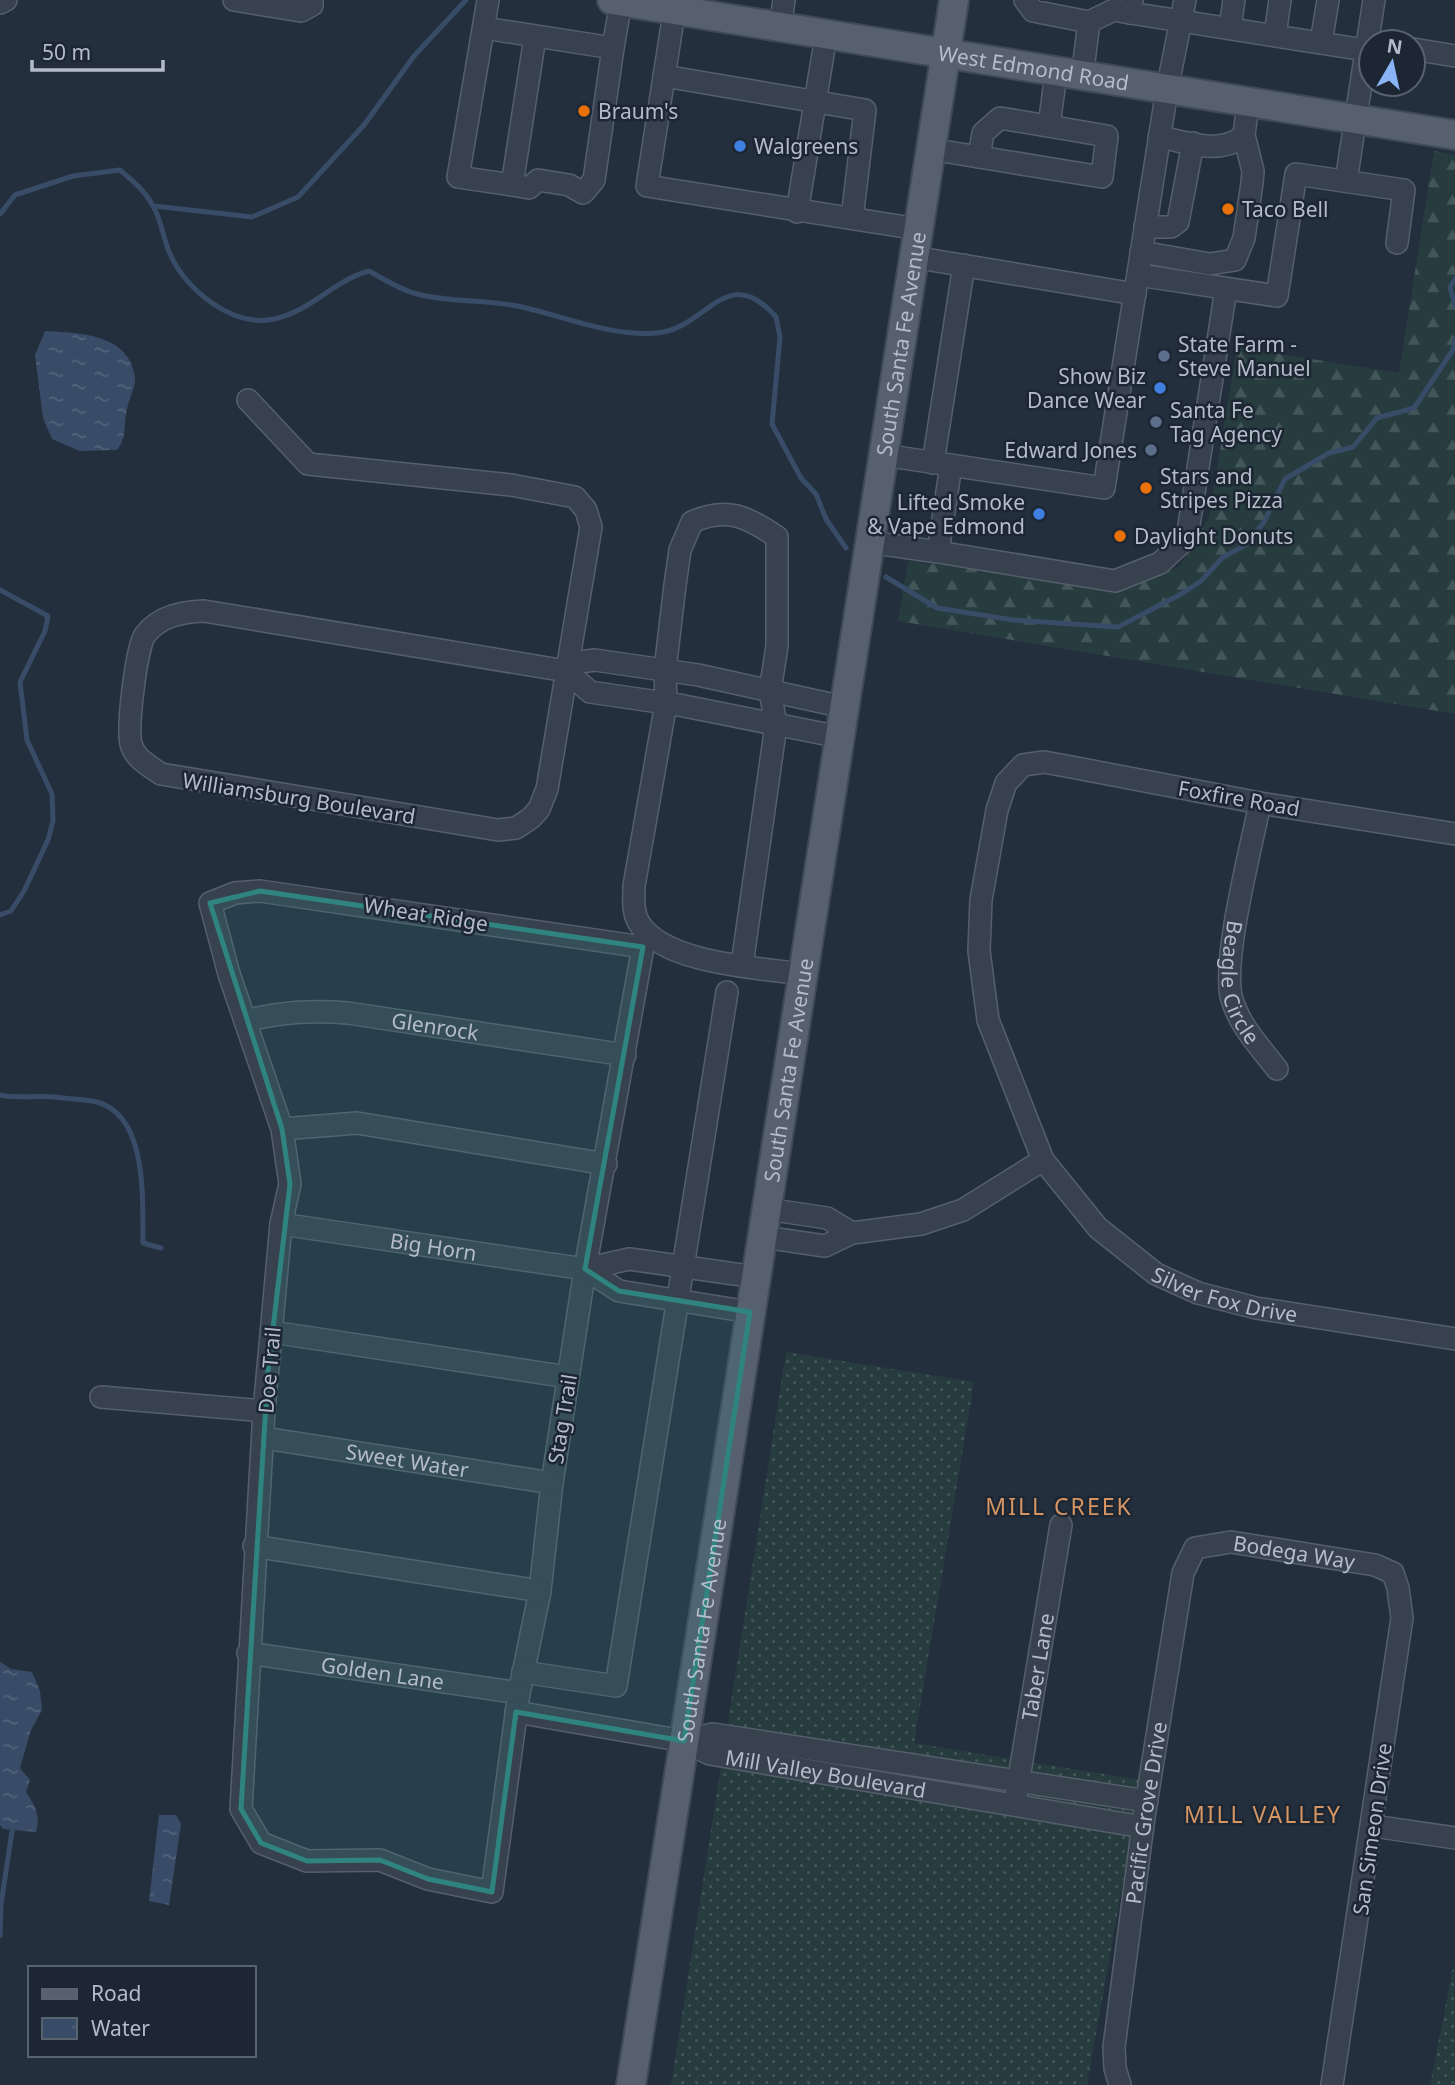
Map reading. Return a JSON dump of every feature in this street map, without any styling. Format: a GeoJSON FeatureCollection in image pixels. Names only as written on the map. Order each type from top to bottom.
{"type":"FeatureCollection","features":[{"type":"Feature","properties":{"kind":"main road","name":"South Santa Fe Avenue"},"geometry":{"type":"LineString","coordinates":[[631,2085],[954,0]]}},
{"type":"Feature","properties":{"kind":"main road","name":"West Edmond Road"},"geometry":{"type":"LineString","coordinates":[[616,1],[675,5],[780,28],[945,56],[1455,135]]}},
{"type":"Feature","properties":{"kind":"street"},"geometry":{"type":"LineString","coordinates":[[0,3],[6,0]]}},
{"type":"Feature","properties":{"kind":"street"},"geometry":{"type":"LineString","coordinates":[[234,0],[301,11],[312,5],[312,0]]}},
{"type":"Feature","properties":{"kind":"street"},"geometry":{"type":"LineString","coordinates":[[488,0],[458,177],[520,186],[538,180],[569,185],[583,193],[594,180],[613,48],[616,1]]}},
{"type":"Feature","properties":{"kind":"street"},"geometry":{"type":"LineString","coordinates":[[780,28],[784,0]]}},
{"type":"Feature","properties":{"kind":"street"},"geometry":{"type":"LineString","coordinates":[[1024,0],[1033,11],[1089,22],[1123,6],[1183,10],[1230,27],[1321,43],[1357,44]]}},
{"type":"Feature","properties":{"kind":"street"},"geometry":{"type":"LineString","coordinates":[[1230,27],[1234,0]]}},
{"type":"Feature","properties":{"kind":"street"},"geometry":{"type":"LineString","coordinates":[[1275,35],[1280,0]]}},
{"type":"Feature","properties":{"kind":"street"},"geometry":{"type":"LineString","coordinates":[[1321,43],[1328,0]]}},
{"type":"Feature","properties":{"kind":"street"},"geometry":{"type":"LineString","coordinates":[[1370,28],[1374,0]]}},
{"type":"Feature","properties":{"kind":"street"},"geometry":{"type":"LineString","coordinates":[[675,5],[647,186],[797,212],[918,229]]}},
{"type":"Feature","properties":{"kind":"street"},"geometry":{"type":"LineString","coordinates":[[883,455],[1104,488],[1159,137],[1183,10]]}},
{"type":"Feature","properties":{"kind":"street"},"geometry":{"type":"LineString","coordinates":[[1049,126],[1089,22]]}},
{"type":"Feature","properties":{"kind":"street"},"geometry":{"type":"LineString","coordinates":[[484,28],[613,48]]}},
{"type":"Feature","properties":{"kind":"street"},"geometry":{"type":"LineString","coordinates":[[797,212],[827,36]]}},
{"type":"Feature","properties":{"kind":"street"},"geometry":{"type":"LineString","coordinates":[[520,186],[535,37]]}},
{"type":"Feature","properties":{"kind":"street"},"geometry":{"type":"LineString","coordinates":[[1427,52],[1455,57]]}},
{"type":"Feature","properties":{"kind":"street"},"geometry":{"type":"LineString","coordinates":[[664,76],[865,110],[852,218]]}},
{"type":"Feature","properties":{"kind":"street"},"geometry":{"type":"LineString","coordinates":[[1346,181],[1359,98]]}},
{"type":"Feature","properties":{"kind":"street"},"geometry":{"type":"LineString","coordinates":[[1141,252],[1210,264],[1235,260],[1244,238],[1253,171],[1244,135],[1248,103]]}},
{"type":"Feature","properties":{"kind":"street"},"geometry":{"type":"LineString","coordinates":[[930,149],[979,157],[1102,177],[1107,136],[1000,118],[983,133],[979,157]]}},
{"type":"Feature","properties":{"kind":"street"},"geometry":{"type":"LineString","coordinates":[[1159,137],[1220,148],[1233,145],[1244,135]]}},
{"type":"Feature","properties":{"kind":"street"},"geometry":{"type":"LineString","coordinates":[[1145,227],[1171,227],[1178,222],[1194,143]]}},
{"type":"Feature","properties":{"kind":"street"},"geometry":{"type":"LineString","coordinates":[[914,257],[1136,285],[1226,289],[1277,296],[1296,174],[1404,190],[1397,243]]}},
{"type":"Feature","properties":{"kind":"street"},"geometry":{"type":"LineString","coordinates":[[938,552],[942,464],[964,265]]}},
{"type":"Feature","properties":{"kind":"street"},"geometry":{"type":"LineString","coordinates":[[869,542],[1115,581],[1160,564],[1187,538],[1226,289]]}},
{"type":"Feature","properties":{"kind":"street","name":"Williamsburg Boulevard"},"geometry":{"type":"LineString","coordinates":[[248,400],[308,464],[512,485],[575,497],[586,510],[592,527],[566,671],[544,800],[531,818],[507,830],[161,774],[141,761],[131,745],[131,722],[144,636],[161,621],[183,612],[204,611],[566,671],[590,692],[666,703],[840,737]]}},
{"type":"Feature","properties":{"kind":"street"},"geometry":{"type":"LineString","coordinates":[[742,965],[776,725],[770,691],[777,646],[777,537],[747,517],[710,513],[692,522],[680,550],[665,670],[666,703],[634,886],[634,907],[639,923],[668,947],[701,959],[803,974]]}},
{"type":"Feature","properties":{"kind":"street","name":"Williamsburg Boulevard"},"geometry":{"type":"LineString","coordinates":[[566,671],[579,662],[595,660],[665,670],[844,707]]}},
{"type":"Feature","properties":{"kind":"street","name":"Foxfire Road"},"geometry":{"type":"LineString","coordinates":[[1023,765],[1044,762],[1260,803],[1455,834]]}},
{"type":"Feature","properties":{"kind":"street","name":"Silver Fox Drive"},"geometry":{"type":"LineString","coordinates":[[1023,765],[1006,783],[997,810],[981,900],[979,951],[988,1020],[1042,1160],[1098,1228],[1156,1274],[1198,1293],[1256,1308],[1455,1339]]}},
{"type":"Feature","properties":{"kind":"street","name":"Beagle Circle"},"geometry":{"type":"LineString","coordinates":[[1260,803],[1231,958],[1231,995],[1243,1025],[1277,1069]]}},
{"type":"Feature","properties":{"kind":"street","name":"Wheat Ridge"},"geometry":{"type":"LineString","coordinates":[[210,903],[235,893],[260,891],[643,947]]}},
{"type":"Feature","properties":{"kind":"street","name":"Doe Trail"},"geometry":{"type":"LineString","coordinates":[[210,903],[282,1129],[290,1184],[281,1224],[264,1411],[254,1546],[241,1809],[261,1843],[307,1861],[380,1860],[428,1879],[492,1892]]}},
{"type":"Feature","properties":{"kind":"street","name":"Stag Trail"},"geometry":{"type":"LineString","coordinates":[[492,1892],[519,1693],[540,1591],[552,1483],[585,1269],[643,947]]}},
{"type":"Feature","properties":{"kind":"street"},"geometry":{"type":"LineString","coordinates":[[519,1693],[616,1686],[727,992]]}},
{"type":"Feature","properties":{"kind":"street","name":"Glenrock"},"geometry":{"type":"LineString","coordinates":[[246,1021],[280,1012],[305,1010],[348,1013],[625,1055]]}},
{"type":"Feature","properties":{"kind":"street"},"geometry":{"type":"LineString","coordinates":[[282,1129],[357,1123],[606,1164]]}},
{"type":"Feature","properties":{"kind":"street"},"geometry":{"type":"LineString","coordinates":[[763,1237],[825,1246],[852,1233],[921,1224],[962,1210],[1042,1160]]}},
{"type":"Feature","properties":{"kind":"street"},"geometry":{"type":"LineString","coordinates":[[767,1209],[827,1218],[852,1233]]}},
{"type":"Feature","properties":{"kind":"street","name":"Big Horn"},"geometry":{"type":"LineString","coordinates":[[281,1224],[585,1269],[629,1259],[756,1277]]}},
{"type":"Feature","properties":{"kind":"street","name":"Big Horn"},"geometry":{"type":"LineString","coordinates":[[585,1269],[619,1291],[750,1312]]}},
{"type":"Feature","properties":{"kind":"street"},"geometry":{"type":"LineString","coordinates":[[272,1332],[568,1377]]}},
{"type":"Feature","properties":{"kind":"street"},"geometry":{"type":"LineString","coordinates":[[101,1397],[264,1411]]}},
{"type":"Feature","properties":{"kind":"street","name":"Sweet Water"},"geometry":{"type":"LineString","coordinates":[[264,1438],[552,1483]]}},
{"type":"Feature","properties":{"kind":"street","name":"Taber Lane"},"geometry":{"type":"LineString","coordinates":[[1014,1806],[1061,1525]]}},
{"type":"Feature","properties":{"kind":"street","name":"Bodega Way"},"geometry":{"type":"LineString","coordinates":[[1195,1548],[1231,1542],[1376,1565],[1392,1573]]}},
{"type":"Feature","properties":{"kind":"street"},"geometry":{"type":"LineString","coordinates":[[254,1546],[540,1591]]}},
{"type":"Feature","properties":{"kind":"street","name":"Pacific Grove Drive"},"geometry":{"type":"LineString","coordinates":[[1119,2084],[1114,2047],[1143,1827],[1183,1573],[1195,1548]]}},
{"type":"Feature","properties":{"kind":"street","name":"San Simeon Drive"},"geometry":{"type":"LineString","coordinates":[[1332,2085],[1373,1826],[1402,1618],[1398,1588],[1392,1573]]}},
{"type":"Feature","properties":{"kind":"street","name":"Golden Lane"},"geometry":{"type":"LineString","coordinates":[[248,1653],[519,1693],[684,1741]]}},
{"type":"Feature","properties":{"kind":"street","name":"Mill Valley Boulevard"},"geometry":{"type":"LineString","coordinates":[[684,1741],[713,1734],[1147,1801]]}},
{"type":"Feature","properties":{"kind":"street","name":"Mill Valley Boulevard"},"geometry":{"type":"LineString","coordinates":[[684,1741],[710,1754],[1143,1827]]}},
{"type":"Feature","properties":{"kind":"street"},"geometry":{"type":"LineString","coordinates":[[1373,1826],[1455,1838]]}},
{"type":"Feature","properties":{"kind":"highlighted area"},"geometry":{"type":"Polygon","coordinates":[[[260,891],[643,947],[585,1269],[619,1291],[750,1312],[684,1741],[516,1712],[492,1892],[428,1879],[380,1860],[307,1861],[261,1843],[241,1809],[268,1371],[290,1184],[282,1129],[210,903],[260,891]]]}},
{"type":"Feature","properties":{"kind":"green space"},"geometry":{"type":"Polygon","coordinates":[[[1434,151],[1455,155],[1455,714],[898,621],[908,561],[1121,588],[1180,566],[1209,517],[1237,347],[1399,373],[1434,151]]]}},
{"type":"Feature","properties":{"kind":"green space"},"geometry":{"type":"Polygon","coordinates":[[[786,1352],[974,1382],[914,1743],[1141,1780],[1087,2085],[671,2085],[786,1352]]]}},
{"type":"Feature","properties":{"kind":"green space"},"geometry":{"type":"Polygon","coordinates":[[[1454,1963],[1455,2085],[1430,2085],[1454,1963]]]}},
{"type":"Feature","properties":{"kind":"water"},"geometry":{"type":"Polygon","coordinates":[[[45,331],[100,338],[113,344],[131,362],[134,384],[124,435],[117,450],[80,451],[52,439],[43,418],[35,355],[45,331]]]}},
{"type":"Feature","properties":{"kind":"water"},"geometry":{"type":"Polygon","coordinates":[[[0,1662],[11,1669],[32,1672],[40,1691],[42,1710],[31,1730],[20,1768],[30,1780],[26,1792],[36,1811],[36,1832],[3,1829],[0,1825],[0,1662]]]}},
{"type":"Feature","properties":{"kind":"water"},"geometry":{"type":"Polygon","coordinates":[[[159,1815],[176,1815],[181,1824],[169,1905],[149,1901],[159,1815]]]}},
{"type":"Feature","properties":{"kind":"waterway"},"geometry":{"type":"LineString","coordinates":[[154,206],[252,217],[298,197],[364,125],[414,56],[466,0]]}},
{"type":"Feature","properties":{"kind":"waterway"},"geometry":{"type":"LineString","coordinates":[[0,214],[15,195],[73,176],[120,170],[150,201],[171,256],[188,282],[200,294],[228,312],[259,320],[274,319],[300,310],[344,282],[369,271],[417,294],[509,305],[623,332],[657,333],[674,329],[730,296],[743,295],[759,301],[776,317],[780,337],[772,424],[801,478],[816,494],[826,519],[846,548]]}},
{"type":"Feature","properties":{"kind":"waterway"},"geometry":{"type":"LineString","coordinates":[[1455,279],[1450,287],[1455,305]]}},
{"type":"Feature","properties":{"kind":"waterway"},"geometry":{"type":"LineString","coordinates":[[886,577],[937,608],[1013,620],[1118,627],[1181,594],[1201,581],[1222,558],[1247,544],[1264,522],[1285,479],[1329,453],[1353,447],[1377,418],[1414,408],[1453,350],[1455,339]]}},
{"type":"Feature","properties":{"kind":"waterway"},"geometry":{"type":"LineString","coordinates":[[0,590],[48,616],[45,631],[20,682],[27,740],[52,794],[53,821],[48,840],[24,891],[11,911],[0,915]]}},
{"type":"Feature","properties":{"kind":"waterway"},"geometry":{"type":"LineString","coordinates":[[0,1095],[87,1100],[114,1110],[126,1124],[139,1163],[143,1243],[161,1248]]}},
{"type":"Feature","properties":{"kind":"waterway"},"geometry":{"type":"LineString","coordinates":[[0,1936],[1,1904],[13,1825]]}},
{"type":"Feature","properties":{"kind":"place","name":"Braum's"},"geometry":{"type":"Point","coordinates":[584,111]}},
{"type":"Feature","properties":{"kind":"place","name":"Walgreens"},"geometry":{"type":"Point","coordinates":[740,146]}},
{"type":"Feature","properties":{"kind":"place","name":"Taco Bell"},"geometry":{"type":"Point","coordinates":[1228,209]}},
{"type":"Feature","properties":{"kind":"place","name":"State Farm - Steve Manuel"},"geometry":{"type":"Point","coordinates":[1164,356]}},
{"type":"Feature","properties":{"kind":"place","name":"Show Biz Dance Wear"},"geometry":{"type":"Point","coordinates":[1160,388]}},
{"type":"Feature","properties":{"kind":"place","name":"Santa Fe Tag Agency"},"geometry":{"type":"Point","coordinates":[1156,422]}},
{"type":"Feature","properties":{"kind":"place","name":"Edward Jones"},"geometry":{"type":"Point","coordinates":[1151,450]}},
{"type":"Feature","properties":{"kind":"place","name":"Stars and Stripes Pizza"},"geometry":{"type":"Point","coordinates":[1146,488]}},
{"type":"Feature","properties":{"kind":"place","name":"Lifted Smoke & Vape Edmond"},"geometry":{"type":"Point","coordinates":[1039,514]}},
{"type":"Feature","properties":{"kind":"place","name":"Daylight Donuts"},"geometry":{"type":"Point","coordinates":[1120,536]}},
{"type":"Feature","properties":{"kind":"district","name":"MILL CREEK"},"geometry":{"type":"Point","coordinates":[1059,1506]}},
{"type":"Feature","properties":{"kind":"district","name":"MILL VALLEY"},"geometry":{"type":"Point","coordinates":[1263,1814]}}]}
